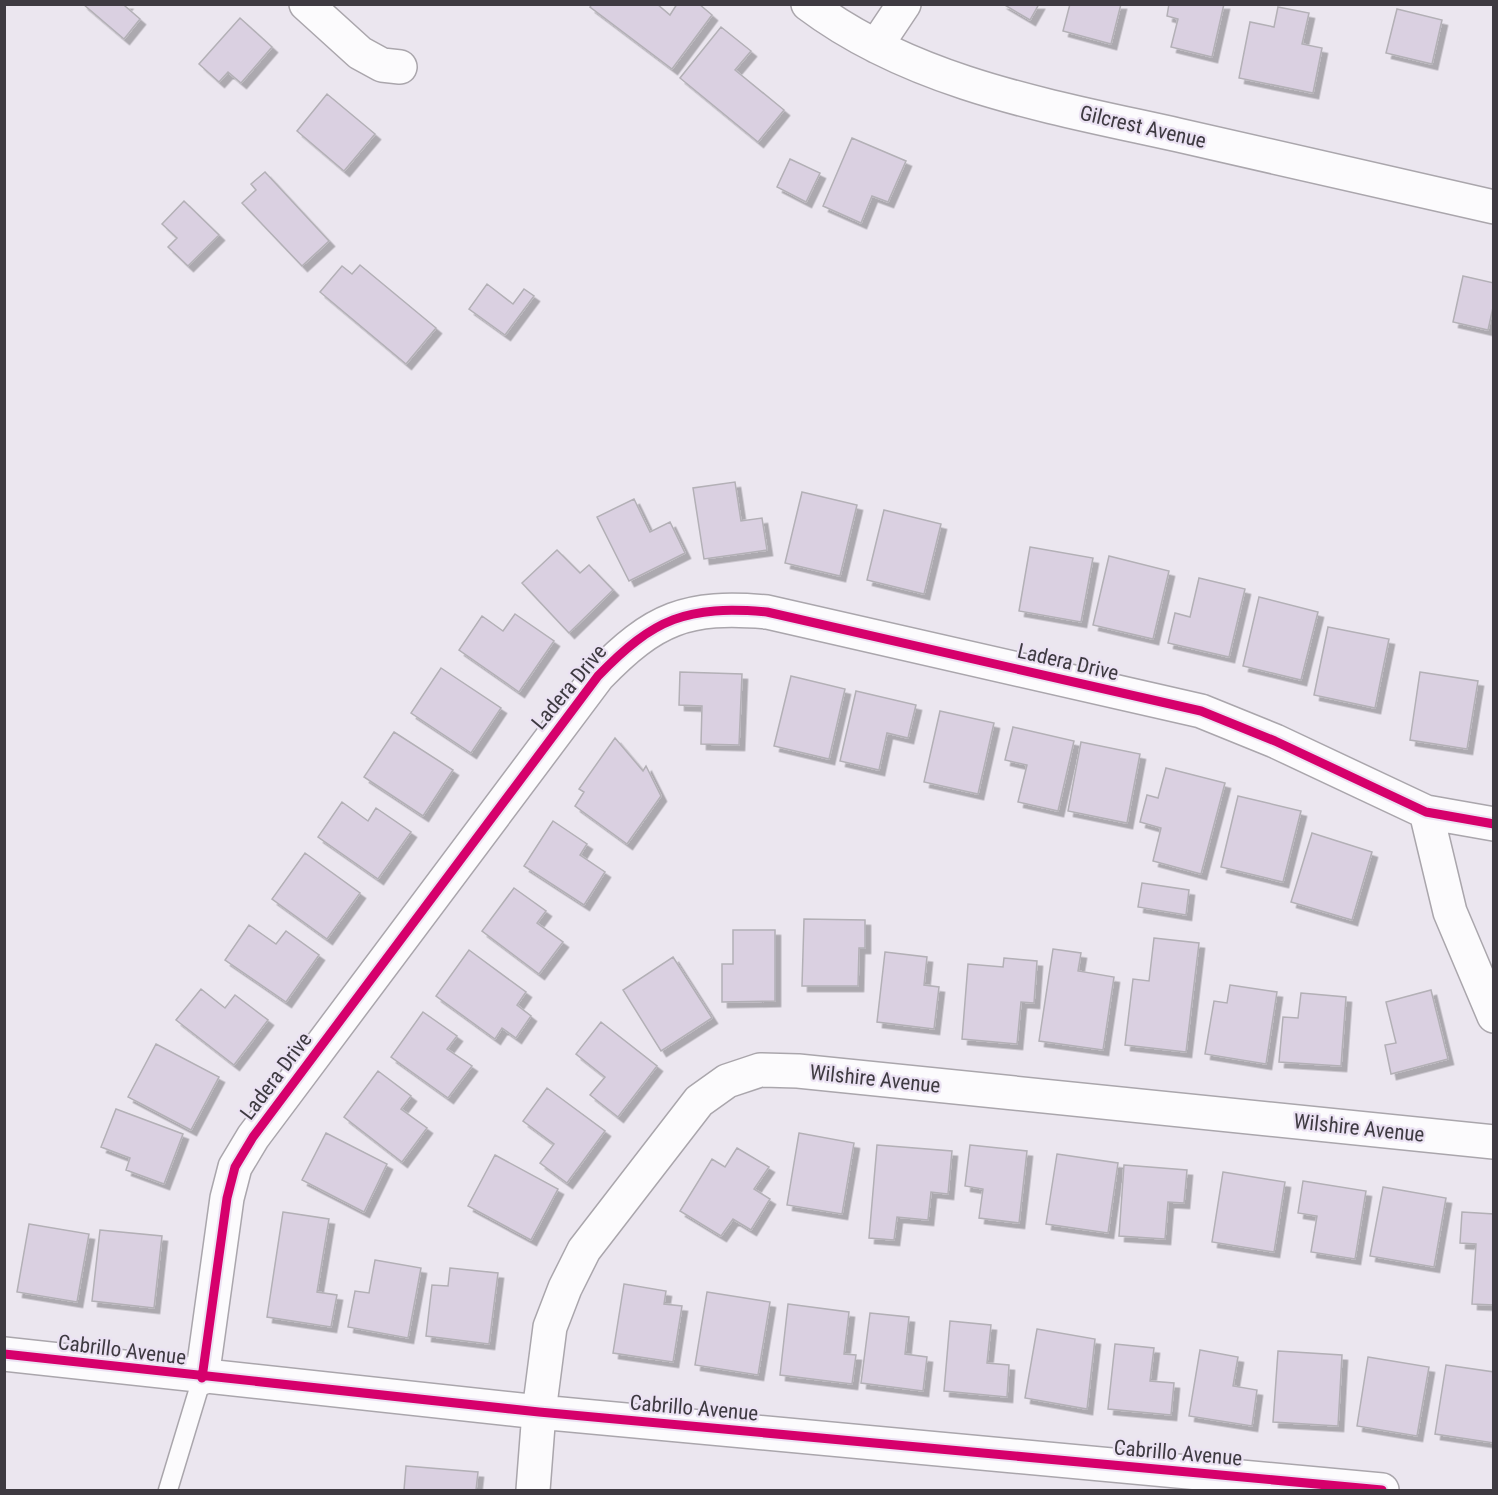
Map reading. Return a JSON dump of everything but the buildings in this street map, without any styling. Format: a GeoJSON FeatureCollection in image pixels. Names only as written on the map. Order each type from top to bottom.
{"type":"FeatureCollection","features":[{"type":"Feature","properties":{"kind":"street"},"geometry":{"type":"LineString","coordinates":[[306,4],[360,52],[381,65],[400,67]]}},
{"type":"Feature","properties":{"kind":"street","name":"Gilcrest Avenue"},"geometry":{"type":"LineString","coordinates":[[808,4],[826,19],[876,46],[931,71],[1074,112],[1494,207]]}},
{"type":"Feature","properties":{"kind":"street"},"geometry":{"type":"LineString","coordinates":[[876,46],[904,4]]}},
{"type":"Feature","properties":{"kind":"street","name":"Ladera Drive"},"geometry":{"type":"LineString","coordinates":[[202,1377],[227,1198],[235,1167],[253,1137],[585,693],[623,651],[644,634],[668,622],[698,612],[723,608],[767,612],[1201,711],[1275,741],[1426,812],[1494,824]]}},
{"type":"Feature","properties":{"kind":"street"},"geometry":{"type":"LineString","coordinates":[[1426,812],[1450,912],[1494,1016]]}},
{"type":"Feature","properties":{"kind":"street","name":"Wilshire Avenue"},"geometry":{"type":"LineString","coordinates":[[532,1491],[550,1327],[565,1288],[584,1250],[699,1101],[727,1081],[760,1070],[798,1071],[1494,1142]]}},
{"type":"Feature","properties":{"kind":"street","name":"Cabrillo Avenue"},"geometry":{"type":"LineString","coordinates":[[4,1354],[539,1412],[1382,1491]]}},
{"type":"Feature","properties":{"kind":"lane"},"geometry":{"type":"LineString","coordinates":[[168,1491],[202,1377]]}},
{"type":"Feature","properties":{"kind":"cycle path"},"geometry":{"type":"LineString","coordinates":[[202,1378],[227,1198],[235,1167],[253,1137],[598,676],[618,656],[655,628],[693,614],[739,610],[767,612],[1201,711],[1275,741],[1426,812],[1494,824]]}},
{"type":"Feature","properties":{"kind":"cycle path"},"geometry":{"type":"LineString","coordinates":[[4,1354],[539,1412],[1382,1490]]}}]}
